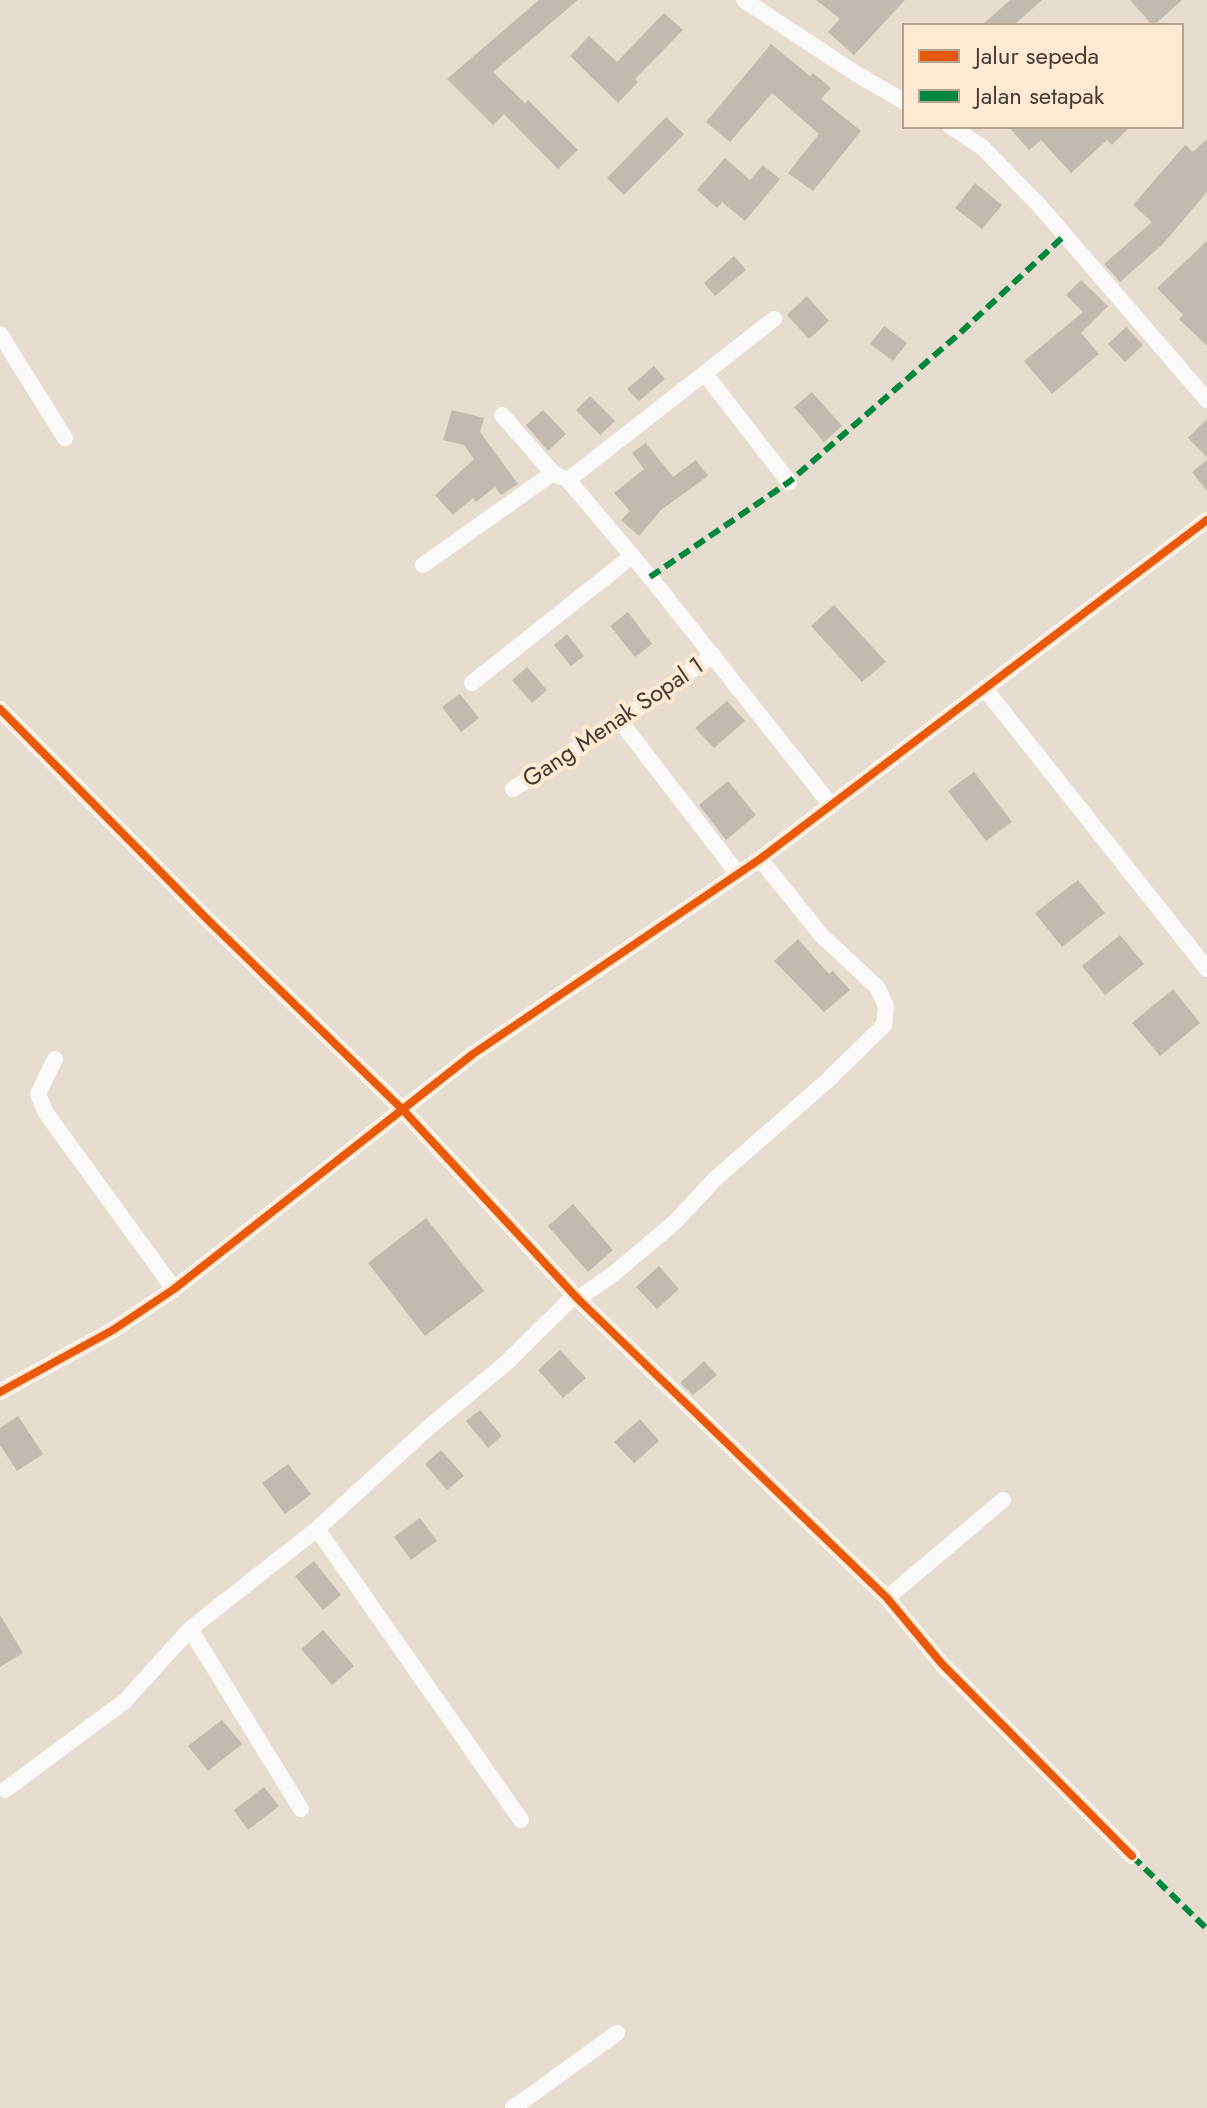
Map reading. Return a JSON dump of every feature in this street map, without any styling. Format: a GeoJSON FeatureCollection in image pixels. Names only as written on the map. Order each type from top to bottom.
{"type":"FeatureCollection","features":[{"type":"Feature","properties":{"kind":"street"},"geometry":{"type":"LineString","coordinates":[[744,0],[903,101]]}},
{"type":"Feature","properties":{"kind":"street"},"geometry":{"type":"LineString","coordinates":[[953,128],[982,147],[1018,183],[1207,400]]}},
{"type":"Feature","properties":{"kind":"street"},"geometry":{"type":"LineString","coordinates":[[568,480],[774,319]]}},
{"type":"Feature","properties":{"kind":"street"},"geometry":{"type":"LineString","coordinates":[[0,334],[65,438]]}},
{"type":"Feature","properties":{"kind":"street"},"geometry":{"type":"LineString","coordinates":[[705,374],[789,482]]}},
{"type":"Feature","properties":{"kind":"street"},"geometry":{"type":"LineString","coordinates":[[502,415],[553,473],[568,480],[713,655],[831,805]]}},
{"type":"Feature","properties":{"kind":"street"},"geometry":{"type":"LineString","coordinates":[[423,565],[553,473]]}},
{"type":"Feature","properties":{"kind":"street"},"geometry":{"type":"LineString","coordinates":[[0,1392],[113,1330],[174,1289],[473,1054],[760,859],[1207,520]]}},
{"type":"Feature","properties":{"kind":"street"},"geometry":{"type":"LineString","coordinates":[[472,683],[632,556]]}},
{"type":"Feature","properties":{"kind":"street","name":"Gang Menak Sopal 1"},"geometry":{"type":"LineString","coordinates":[[513,789],[620,721],[713,655]]}},
{"type":"Feature","properties":{"kind":"street"},"geometry":{"type":"LineString","coordinates":[[985,689],[1207,969]]}},
{"type":"Feature","properties":{"kind":"street"},"geometry":{"type":"LineString","coordinates":[[0,709],[208,920],[403,1110],[569,1302],[887,1598],[942,1664],[1132,1856]]}},
{"type":"Feature","properties":{"kind":"street"},"geometry":{"type":"LineString","coordinates":[[620,721],[738,874]]}},
{"type":"Feature","properties":{"kind":"street"},"geometry":{"type":"LineString","coordinates":[[5,1790],[125,1701],[190,1629],[317,1529],[365,1483],[505,1364],[569,1302],[617,1271],[675,1222],[715,1179],[839,1070],[884,1025],[886,1006],[877,987],[822,936],[760,859]]}},
{"type":"Feature","properties":{"kind":"street"},"geometry":{"type":"LineString","coordinates":[[55,1059],[38,1094],[46,1113],[174,1289]]}},
{"type":"Feature","properties":{"kind":"street"},"geometry":{"type":"LineString","coordinates":[[887,1598],[1003,1500]]}},
{"type":"Feature","properties":{"kind":"street"},"geometry":{"type":"LineString","coordinates":[[317,1529],[521,1820]]}},
{"type":"Feature","properties":{"kind":"street"},"geometry":{"type":"LineString","coordinates":[[190,1629],[301,1809]]}},
{"type":"Feature","properties":{"kind":"street"},"geometry":{"type":"LineString","coordinates":[[513,2108],[617,2033]]}},
{"type":"Feature","properties":{"kind":"building"},"geometry":{"type":"Polygon","coordinates":[[[539,0],[578,0],[493,72],[525,103],[528,100],[578,150],[558,169],[504,114],[493,125],[447,79],[539,0]]]}},
{"type":"Feature","properties":{"kind":"building"},"geometry":{"type":"Polygon","coordinates":[[[816,0],[905,0],[854,55],[828,32],[840,19],[816,0]]]}},
{"type":"Feature","properties":{"kind":"building"},"geometry":{"type":"Polygon","coordinates":[[[1010,0],[1042,0],[1015,24],[983,24],[1010,0]]]}},
{"type":"Feature","properties":{"kind":"building"},"geometry":{"type":"Polygon","coordinates":[[[1130,0],[1182,0],[1155,24],[1151,24],[1130,0]]]}},
{"type":"Feature","properties":{"kind":"building"},"geometry":{"type":"Polygon","coordinates":[[[664,13],[683,30],[635,79],[638,82],[618,103],[570,56],[589,36],[617,62],[664,13]]]}},
{"type":"Feature","properties":{"kind":"building"},"geometry":{"type":"Polygon","coordinates":[[[771,44],[810,76],[813,73],[831,88],[821,99],[861,131],[813,191],[788,173],[819,134],[772,93],[730,142],[706,122],[771,44]]]}},
{"type":"Feature","properties":{"kind":"building"},"geometry":{"type":"Polygon","coordinates":[[[666,117],[684,134],[624,195],[607,178],[666,117]]]}},
{"type":"Feature","properties":{"kind":"building"},"geometry":{"type":"Polygon","coordinates":[[[1010,128],[1129,128],[1112,145],[1107,140],[1071,173],[1041,140],[1029,150],[1010,128]]]}},
{"type":"Feature","properties":{"kind":"building"},"geometry":{"type":"Polygon","coordinates":[[[1207,139],[1207,192],[1162,245],[1120,282],[1104,264],[1152,222],[1133,205],[1185,145],[1193,152],[1207,139]]]}},
{"type":"Feature","properties":{"kind":"building"},"geometry":{"type":"Polygon","coordinates":[[[725,158],[750,180],[763,165],[780,179],[745,221],[722,202],[717,208],[697,190],[725,158]]]}},
{"type":"Feature","properties":{"kind":"building"},"geometry":{"type":"Polygon","coordinates":[[[975,183],[1002,205],[982,229],[955,208],[975,183]]]}},
{"type":"Feature","properties":{"kind":"building"},"geometry":{"type":"Polygon","coordinates":[[[1207,241],[1207,346],[1179,319],[1183,315],[1157,288],[1207,241]]]}},
{"type":"Feature","properties":{"kind":"building"},"geometry":{"type":"Polygon","coordinates":[[[734,256],[746,270],[715,296],[704,283],[734,256]]]}},
{"type":"Feature","properties":{"kind":"building"},"geometry":{"type":"Polygon","coordinates":[[[1081,280],[1108,306],[1081,333],[1099,354],[1052,394],[1024,361],[1083,312],[1066,295],[1081,280]]]}},
{"type":"Feature","properties":{"kind":"building"},"geometry":{"type":"Polygon","coordinates":[[[807,296],[829,321],[809,339],[787,315],[807,296]]]}},
{"type":"Feature","properties":{"kind":"building"},"geometry":{"type":"Polygon","coordinates":[[[884,326],[907,343],[893,361],[870,344],[884,326]]]}},
{"type":"Feature","properties":{"kind":"building"},"geometry":{"type":"Polygon","coordinates":[[[1126,327],[1143,345],[1125,362],[1108,344],[1126,327]]]}},
{"type":"Feature","properties":{"kind":"building"},"geometry":{"type":"Polygon","coordinates":[[[654,366],[665,379],[639,401],[627,389],[654,366]]]}},
{"type":"Feature","properties":{"kind":"building"},"geometry":{"type":"Polygon","coordinates":[[[812,392],[842,426],[824,442],[794,407],[812,392]]]}},
{"type":"Feature","properties":{"kind":"building"},"geometry":{"type":"Polygon","coordinates":[[[590,396],[615,421],[600,435],[576,410],[590,396]]]}},
{"type":"Feature","properties":{"kind":"building"},"geometry":{"type":"Polygon","coordinates":[[[452,410],[484,418],[480,432],[518,484],[501,495],[495,487],[476,502],[473,498],[453,515],[435,495],[474,459],[464,445],[443,440],[452,410]]]}},
{"type":"Feature","properties":{"kind":"building"},"geometry":{"type":"Polygon","coordinates":[[[543,410],[566,434],[548,451],[526,425],[543,410]]]}},
{"type":"Feature","properties":{"kind":"building"},"geometry":{"type":"Polygon","coordinates":[[[1207,419],[1207,457],[1188,438],[1207,419]]]}},
{"type":"Feature","properties":{"kind":"building"},"geometry":{"type":"Polygon","coordinates":[[[646,443],[673,477],[696,460],[708,476],[661,510],[639,536],[621,520],[630,511],[614,493],[644,469],[632,453],[646,443]]]}},
{"type":"Feature","properties":{"kind":"building"},"geometry":{"type":"Polygon","coordinates":[[[1207,460],[1207,491],[1192,472],[1207,460]]]}},
{"type":"Feature","properties":{"kind":"building"},"geometry":{"type":"Polygon","coordinates":[[[834,605],[886,662],[862,682],[811,626],[834,605]]]}},
{"type":"Feature","properties":{"kind":"building"},"geometry":{"type":"Polygon","coordinates":[[[628,612],[652,644],[635,657],[610,626],[628,612]]]}},
{"type":"Feature","properties":{"kind":"building"},"geometry":{"type":"Polygon","coordinates":[[[567,634],[584,656],[571,666],[554,645],[567,634]]]}},
{"type":"Feature","properties":{"kind":"building"},"geometry":{"type":"Polygon","coordinates":[[[527,667],[547,690],[532,703],[512,680],[527,667]]]}},
{"type":"Feature","properties":{"kind":"building"},"geometry":{"type":"Polygon","coordinates":[[[460,694],[479,718],[461,732],[442,707],[460,694]]]}},
{"type":"Feature","properties":{"kind":"building"},"geometry":{"type":"Polygon","coordinates":[[[727,701],[745,721],[714,748],[695,728],[727,701]]]}},
{"type":"Feature","properties":{"kind":"building"},"geometry":{"type":"Polygon","coordinates":[[[974,772],[1012,822],[986,841],[948,791],[974,772]]]}},
{"type":"Feature","properties":{"kind":"building"},"geometry":{"type":"Polygon","coordinates":[[[728,781],[756,815],[726,840],[699,805],[728,781]]]}},
{"type":"Feature","properties":{"kind":"building"},"geometry":{"type":"Polygon","coordinates":[[[1078,880],[1105,913],[1062,947],[1035,913],[1078,880]]]}},
{"type":"Feature","properties":{"kind":"building"},"geometry":{"type":"Polygon","coordinates":[[[1120,935],[1144,964],[1105,995],[1082,966],[1120,935]]]}},
{"type":"Feature","properties":{"kind":"building"},"geometry":{"type":"Polygon","coordinates":[[[798,939],[829,974],[833,971],[850,990],[824,1012],[774,961],[798,939]]]}},
{"type":"Feature","properties":{"kind":"building"},"geometry":{"type":"Polygon","coordinates":[[[1173,989],[1200,1023],[1160,1056],[1132,1023],[1173,989]]]}},
{"type":"Feature","properties":{"kind":"building"},"geometry":{"type":"Polygon","coordinates":[[[573,1204],[613,1250],[588,1272],[548,1226],[573,1204]]]}},
{"type":"Feature","properties":{"kind":"building"},"geometry":{"type":"Polygon","coordinates":[[[426,1218],[484,1291],[425,1336],[368,1263],[426,1218]]]}},
{"type":"Feature","properties":{"kind":"building"},"geometry":{"type":"Polygon","coordinates":[[[659,1266],[679,1289],[657,1309],[636,1287],[659,1266]]]}},
{"type":"Feature","properties":{"kind":"building"},"geometry":{"type":"Polygon","coordinates":[[[560,1350],[586,1378],[563,1398],[538,1370],[560,1350]]]}},
{"type":"Feature","properties":{"kind":"building"},"geometry":{"type":"Polygon","coordinates":[[[704,1361],[717,1375],[693,1395],[680,1383],[704,1361]]]}},
{"type":"Feature","properties":{"kind":"building"},"geometry":{"type":"Polygon","coordinates":[[[480,1410],[502,1436],[488,1448],[466,1421],[480,1410]]]}},
{"type":"Feature","properties":{"kind":"building"},"geometry":{"type":"Polygon","coordinates":[[[18,1416],[43,1454],[17,1471],[0,1445],[0,1428],[18,1416]]]}},
{"type":"Feature","properties":{"kind":"building"},"geometry":{"type":"Polygon","coordinates":[[[640,1419],[659,1441],[634,1463],[614,1442],[640,1419]]]}},
{"type":"Feature","properties":{"kind":"building"},"geometry":{"type":"Polygon","coordinates":[[[441,1450],[464,1476],[447,1490],[425,1464],[441,1450]]]}},
{"type":"Feature","properties":{"kind":"building"},"geometry":{"type":"Polygon","coordinates":[[[288,1464],[311,1494],[285,1514],[262,1483],[288,1464]]]}},
{"type":"Feature","properties":{"kind":"building"},"geometry":{"type":"Polygon","coordinates":[[[420,1518],[437,1541],[411,1560],[394,1537],[420,1518]]]}},
{"type":"Feature","properties":{"kind":"building"},"geometry":{"type":"Polygon","coordinates":[[[314,1561],[341,1595],[323,1610],[295,1576],[314,1561]]]}},
{"type":"Feature","properties":{"kind":"building"},"geometry":{"type":"Polygon","coordinates":[[[0,1615],[23,1653],[0,1667],[0,1615]]]}},
{"type":"Feature","properties":{"kind":"building"},"geometry":{"type":"Polygon","coordinates":[[[323,1630],[354,1666],[332,1685],[301,1649],[323,1630]]]}},
{"type":"Feature","properties":{"kind":"building"},"geometry":{"type":"Polygon","coordinates":[[[222,1720],[242,1744],[208,1771],[188,1746],[222,1720]]]}},
{"type":"Feature","properties":{"kind":"building"},"geometry":{"type":"Polygon","coordinates":[[[264,1787],[279,1806],[248,1830],[234,1810],[264,1787]]]}},
{"type":"Feature","properties":{"kind":"marked path"},"geometry":{"type":"LineString","coordinates":[[650,577],[789,482],[960,333],[1064,236]]}},
{"type":"Feature","properties":{"kind":"marked path"},"geometry":{"type":"LineString","coordinates":[[1132,1856],[1207,1929]]}},
{"type":"Feature","properties":{"kind":"cycle path"},"geometry":{"type":"LineString","coordinates":[[0,1392],[113,1330],[174,1289],[473,1054],[760,859],[1207,520]]}},
{"type":"Feature","properties":{"kind":"cycle path"},"geometry":{"type":"LineString","coordinates":[[0,709],[208,920],[403,1110],[578,1299],[887,1598],[942,1664],[1132,1856]]}}]}
